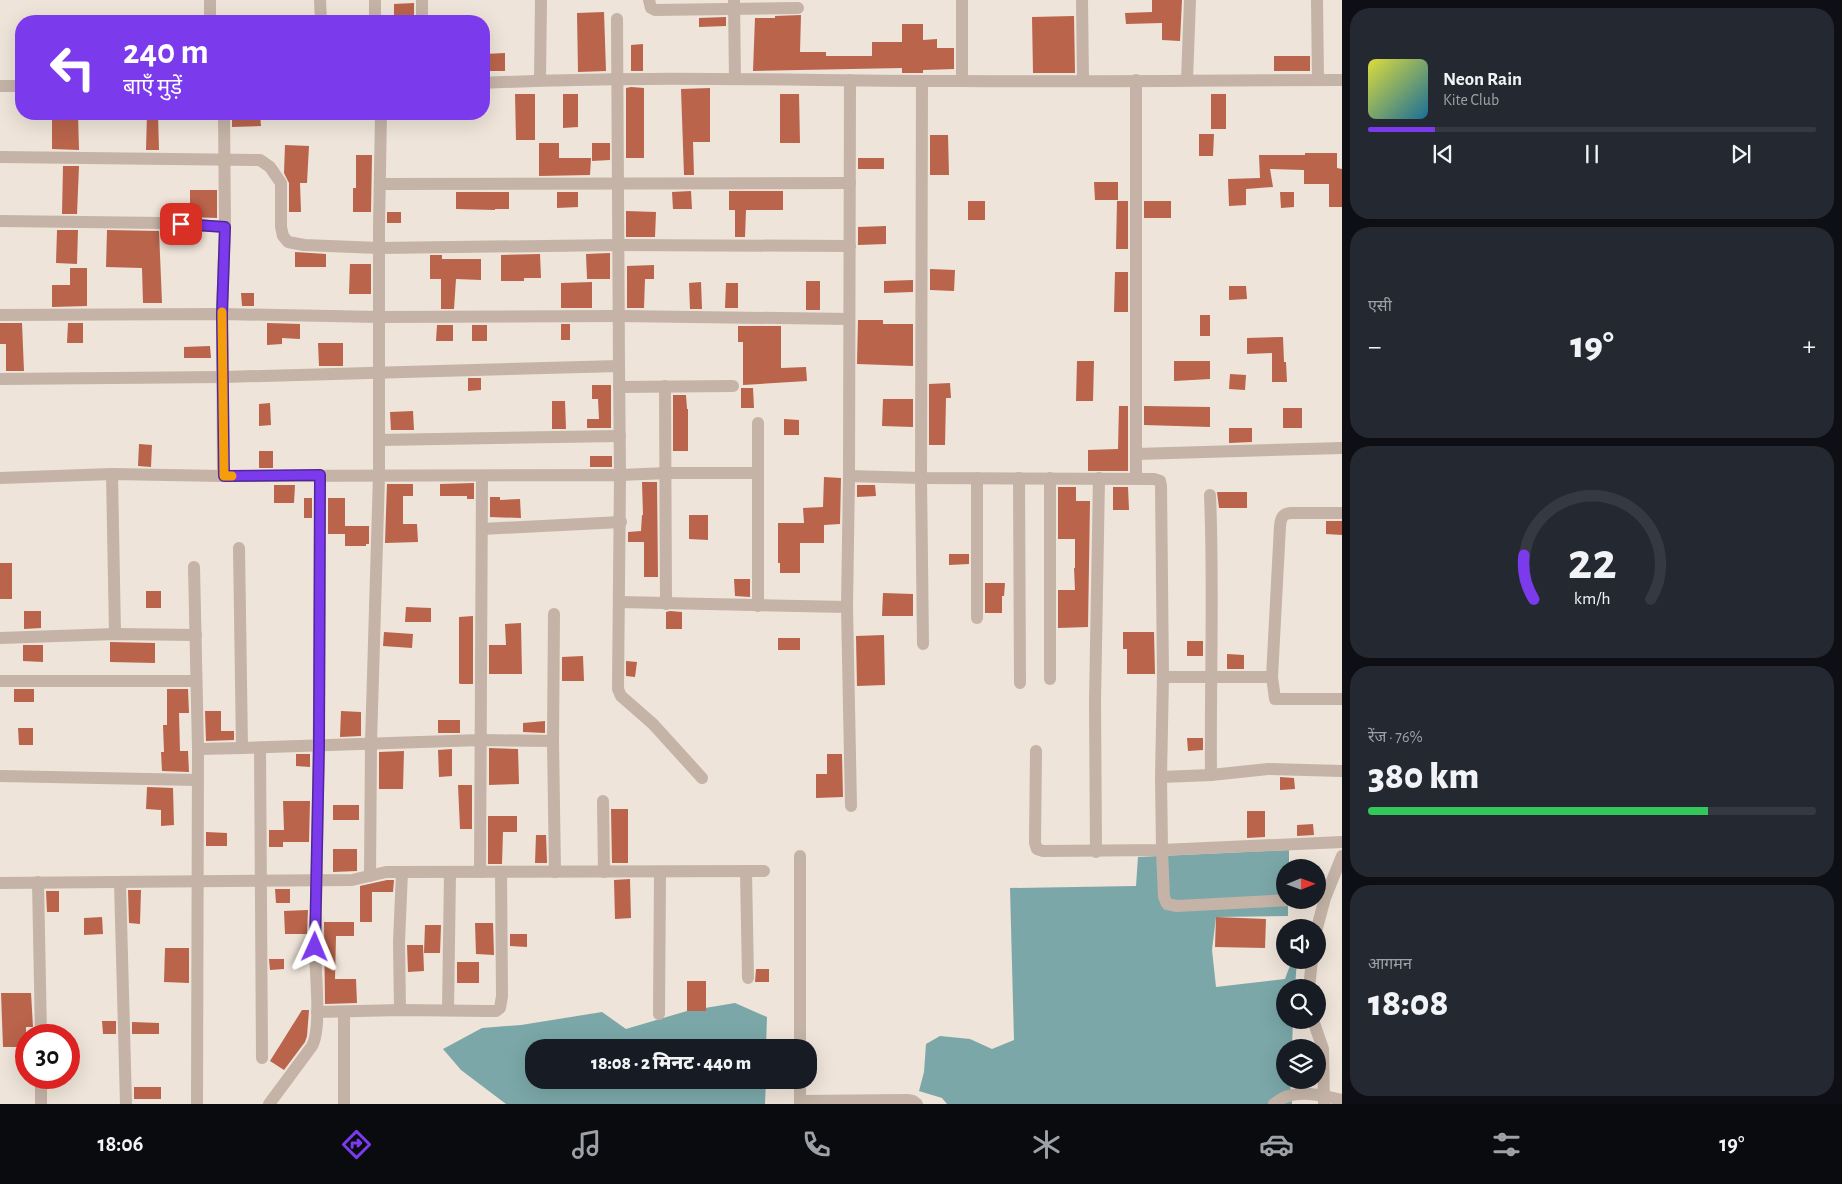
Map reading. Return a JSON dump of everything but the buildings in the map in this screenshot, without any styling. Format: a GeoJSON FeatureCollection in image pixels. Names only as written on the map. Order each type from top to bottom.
{"type":"FeatureCollection","features":[{"type":"Feature","properties":{"kind":"street"},"geometry":{"type":"LineString","coordinates":[[210,0],[210,15]]}},
{"type":"Feature","properties":{"kind":"street"},"geometry":{"type":"LineString","coordinates":[[320,0],[321,15]]}},
{"type":"Feature","properties":{"kind":"street"},"geometry":{"type":"LineString","coordinates":[[375,15],[376,0]]}},
{"type":"Feature","properties":{"kind":"street"},"geometry":{"type":"LineString","coordinates":[[422,0],[422,15]]}},
{"type":"Feature","properties":{"kind":"street"},"geometry":{"type":"LineString","coordinates":[[540,80],[541,0]]}},
{"type":"Feature","properties":{"kind":"street"},"geometry":{"type":"LineString","coordinates":[[649,0],[651,8],[655,10],[735,4],[798,8]]}},
{"type":"Feature","properties":{"kind":"street"},"geometry":{"type":"LineString","coordinates":[[962,0],[962,81]]}},
{"type":"Feature","properties":{"kind":"street"},"geometry":{"type":"LineString","coordinates":[[1082,0],[1084,80]]}},
{"type":"Feature","properties":{"kind":"street"},"geometry":{"type":"LineString","coordinates":[[1187,80],[1190,0]]}},
{"type":"Feature","properties":{"kind":"street"},"geometry":{"type":"LineString","coordinates":[[1316,0],[1318,80]]}},
{"type":"Feature","properties":{"kind":"street"},"geometry":{"type":"LineString","coordinates":[[735,4],[735,79]]}},
{"type":"Feature","properties":{"kind":"street"},"geometry":{"type":"LineString","coordinates":[[617,19],[621,522],[618,689],[621,696],[653,724],[702,778]]}},
{"type":"Feature","properties":{"kind":"street"},"geometry":{"type":"LineString","coordinates":[[490,83],[540,80],[735,79],[922,81],[1342,80]]}},
{"type":"Feature","properties":{"kind":"street"},"geometry":{"type":"LineString","coordinates":[[850,80],[847,607],[851,806]]}},
{"type":"Feature","properties":{"kind":"street"},"geometry":{"type":"LineString","coordinates":[[1136,80],[1136,478]]}},
{"type":"Feature","properties":{"kind":"street"},"geometry":{"type":"LineString","coordinates":[[922,81],[921,478],[923,644]]}},
{"type":"Feature","properties":{"kind":"street"},"geometry":{"type":"LineString","coordinates":[[0,86],[15,86]]}},
{"type":"Feature","properties":{"kind":"street"},"geometry":{"type":"LineString","coordinates":[[224,120],[225,227],[222,314],[224,476]]}},
{"type":"Feature","properties":{"kind":"street"},"geometry":{"type":"LineString","coordinates":[[370,876],[371,743],[379,475],[378,317],[381,120]]}},
{"type":"Feature","properties":{"kind":"street"},"geometry":{"type":"LineString","coordinates":[[0,158],[260,160],[270,167],[281,183],[281,227],[283,236],[288,242],[304,244],[379,248],[618,245],[850,246]]}},
{"type":"Feature","properties":{"kind":"street"},"geometry":{"type":"LineString","coordinates":[[380,184],[850,183]]}},
{"type":"Feature","properties":{"kind":"street"},"geometry":{"type":"LineString","coordinates":[[0,222],[164,223],[225,227]]}},
{"type":"Feature","properties":{"kind":"street"},"geometry":{"type":"LineString","coordinates":[[0,315],[222,314],[378,317],[620,316],[849,319]]}},
{"type":"Feature","properties":{"kind":"street"},"geometry":{"type":"LineString","coordinates":[[0,380],[223,378],[619,366]]}},
{"type":"Feature","properties":{"kind":"street"},"geometry":{"type":"LineString","coordinates":[[665,386],[667,473],[666,604]]}},
{"type":"Feature","properties":{"kind":"street"},"geometry":{"type":"LineString","coordinates":[[619,387],[733,386]]}},
{"type":"Feature","properties":{"kind":"street"},"geometry":{"type":"LineString","coordinates":[[758,422],[758,606]]}},
{"type":"Feature","properties":{"kind":"street"},"geometry":{"type":"LineString","coordinates":[[379,440],[620,436]]}},
{"type":"Feature","properties":{"kind":"street"},"geometry":{"type":"LineString","coordinates":[[1136,454],[1342,448]]}},
{"type":"Feature","properties":{"kind":"street"},"geometry":{"type":"LineString","coordinates":[[0,478],[112,474],[482,476],[757,473]]}},
{"type":"Feature","properties":{"kind":"street"},"geometry":{"type":"LineString","coordinates":[[112,474],[115,634]]}},
{"type":"Feature","properties":{"kind":"street"},"geometry":{"type":"LineString","coordinates":[[269,1104],[315,1040],[317,1012],[315,963],[319,746],[320,475]]}},
{"type":"Feature","properties":{"kind":"street"},"geometry":{"type":"LineString","coordinates":[[480,872],[482,476]]}},
{"type":"Feature","properties":{"kind":"street"},"geometry":{"type":"LineString","coordinates":[[849,476],[921,478],[1154,478],[1160,481],[1163,677],[1162,850],[1163,889],[1167,904],[1177,906],[1276,901]]}},
{"type":"Feature","properties":{"kind":"street"},"geometry":{"type":"LineString","coordinates":[[976,618],[977,478]]}},
{"type":"Feature","properties":{"kind":"street"},"geometry":{"type":"LineString","coordinates":[[1020,478],[1020,683]]}},
{"type":"Feature","properties":{"kind":"street"},"geometry":{"type":"LineString","coordinates":[[1050,478],[1050,679]]}},
{"type":"Feature","properties":{"kind":"street"},"geometry":{"type":"LineString","coordinates":[[1096,852],[1095,702],[1099,478]]}},
{"type":"Feature","properties":{"kind":"street"},"geometry":{"type":"LineString","coordinates":[[1210,495],[1212,567],[1211,776]]}},
{"type":"Feature","properties":{"kind":"street"},"geometry":{"type":"LineString","coordinates":[[1342,513],[1292,512],[1286,513],[1282,517],[1272,677],[1275,699],[1342,699]]}},
{"type":"Feature","properties":{"kind":"street"},"geometry":{"type":"LineString","coordinates":[[482,529],[621,522]]}},
{"type":"Feature","properties":{"kind":"street"},"geometry":{"type":"LineString","coordinates":[[239,548],[242,748]]}},
{"type":"Feature","properties":{"kind":"street"},"geometry":{"type":"LineString","coordinates":[[194,567],[195,681],[198,749],[197,1104]]}},
{"type":"Feature","properties":{"kind":"street"},"geometry":{"type":"LineString","coordinates":[[620,602],[847,607]]}},
{"type":"Feature","properties":{"kind":"street"},"geometry":{"type":"LineString","coordinates":[[554,614],[555,872]]}},
{"type":"Feature","properties":{"kind":"street"},"geometry":{"type":"LineString","coordinates":[[0,638],[115,634],[196,635]]}},
{"type":"Feature","properties":{"kind":"street"},"geometry":{"type":"LineString","coordinates":[[1163,677],[1272,677]]}},
{"type":"Feature","properties":{"kind":"street"},"geometry":{"type":"LineString","coordinates":[[0,681],[195,681]]}},
{"type":"Feature","properties":{"kind":"street"},"geometry":{"type":"LineString","coordinates":[[198,749],[481,740],[553,741]]}},
{"type":"Feature","properties":{"kind":"street"},"geometry":{"type":"LineString","coordinates":[[260,748],[262,1058]]}},
{"type":"Feature","properties":{"kind":"street"},"geometry":{"type":"LineString","coordinates":[[1036,752],[1034,836],[1037,849],[1043,851],[1096,852],[1342,842]]}},
{"type":"Feature","properties":{"kind":"street"},"geometry":{"type":"LineString","coordinates":[[1161,777],[1211,776],[1268,769],[1342,771]]}},
{"type":"Feature","properties":{"kind":"street"},"geometry":{"type":"LineString","coordinates":[[0,776],[197,780]]}},
{"type":"Feature","properties":{"kind":"street"},"geometry":{"type":"LineString","coordinates":[[604,801],[604,872]]}},
{"type":"Feature","properties":{"kind":"street"},"geometry":{"type":"LineString","coordinates":[[800,856],[800,1039]]}},
{"type":"Feature","properties":{"kind":"street"},"geometry":{"type":"LineString","coordinates":[[1326,888],[1342,856]]}},
{"type":"Feature","properties":{"kind":"street"},"geometry":{"type":"LineString","coordinates":[[746,871],[748,978]]}},
{"type":"Feature","properties":{"kind":"street"},"geometry":{"type":"LineString","coordinates":[[0,882],[359,880],[379,873],[402,872],[764,871]]}},
{"type":"Feature","properties":{"kind":"street"},"geometry":{"type":"LineString","coordinates":[[400,1010],[399,942],[402,872]]}},
{"type":"Feature","properties":{"kind":"street"},"geometry":{"type":"LineString","coordinates":[[448,1010],[450,872]]}},
{"type":"Feature","properties":{"kind":"street"},"geometry":{"type":"LineString","coordinates":[[317,1012],[400,1010],[489,1011],[500,1008],[502,996],[501,872]]}},
{"type":"Feature","properties":{"kind":"street"},"geometry":{"type":"LineString","coordinates":[[659,1014],[660,872]]}},
{"type":"Feature","properties":{"kind":"street"},"geometry":{"type":"LineString","coordinates":[[38,882],[41,1024]]}},
{"type":"Feature","properties":{"kind":"street"},"geometry":{"type":"LineString","coordinates":[[120,882],[126,1104]]}},
{"type":"Feature","properties":{"kind":"street"},"geometry":{"type":"LineString","coordinates":[[344,1012],[344,1104]]}},
{"type":"Feature","properties":{"kind":"street"},"geometry":{"type":"LineString","coordinates":[[1316,1029],[1323,1049],[1324,1100]]}},
{"type":"Feature","properties":{"kind":"street"},"geometry":{"type":"LineString","coordinates":[[41,1089],[42,1104]]}},
{"type":"Feature","properties":{"kind":"street"},"geometry":{"type":"LineString","coordinates":[[800,1089],[800,1102],[907,1100],[917,1104]]}},
{"type":"Feature","properties":{"kind":"street"},"geometry":{"type":"LineString","coordinates":[[1274,1104],[1288,1096],[1302,1093],[1324,1100],[1342,1100]]}},
{"type":"Feature","properties":{"kind":"water"},"geometry":{"type":"Polygon","coordinates":[[[1289,850],[1289,859],[1276,859],[1276,909],[1288,909],[1288,916],[1216,917],[1212,950],[1216,987],[1276,980],[1276,1029],[1293,1029],[1292,1039],[1276,1039],[1276,1089],[1291,1089],[1292,1104],[947,1104],[942,1098],[919,1091],[924,1072],[926,1044],[940,1036],[970,1039],[992,1049],[1014,1040],[1010,888],[1136,886],[1138,857],[1289,850]]]}},
{"type":"Feature","properties":{"kind":"water"},"geometry":{"type":"Polygon","coordinates":[[[1289,969],[1296,969],[1296,979],[1285,979],[1289,969]]]}},
{"type":"Feature","properties":{"kind":"water"},"geometry":{"type":"Polygon","coordinates":[[[735,1003],[767,1017],[766,1039],[525,1039],[525,1089],[766,1089],[765,1104],[506,1104],[461,1070],[443,1049],[482,1028],[521,1025],[602,1012],[626,1029],[687,1011],[735,1003]]]}},
{"type":"Feature","properties":{"kind":"slow traffic"},"geometry":{"type":"LineString","coordinates":[[222,312],[224,476],[232,476]]}},
{"type":"Feature","properties":{"kind":"route"},"geometry":{"type":"LineString","coordinates":[[181,224],[225,227],[222,314],[224,476],[320,475],[319,746],[315,947]]}}]}
